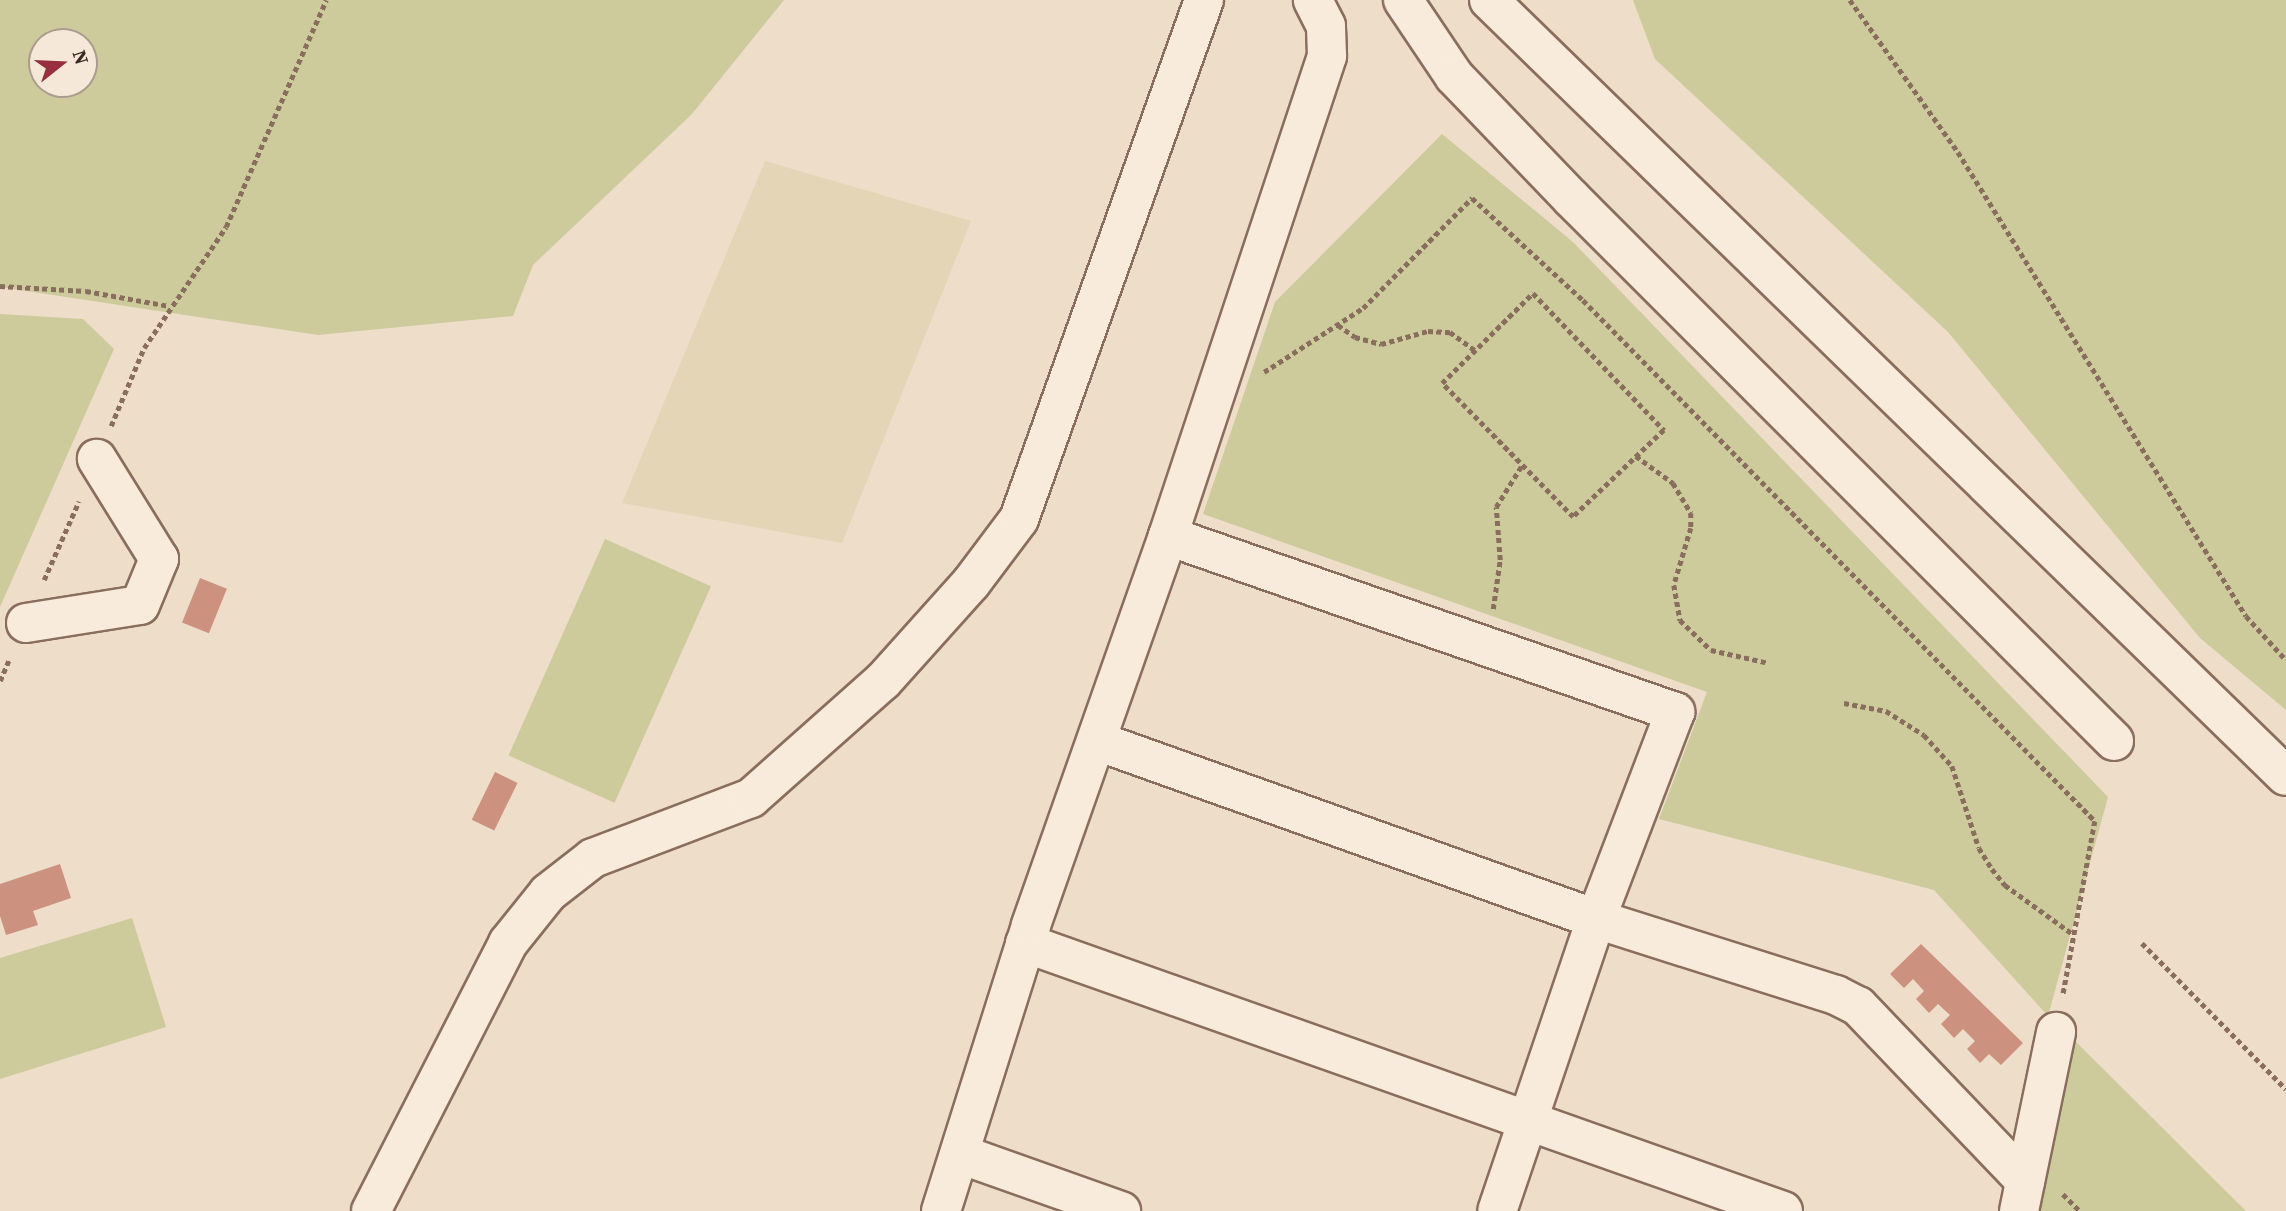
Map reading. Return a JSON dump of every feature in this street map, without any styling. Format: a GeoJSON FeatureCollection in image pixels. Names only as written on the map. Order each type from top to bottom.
{"type":"FeatureCollection","features":[{"type":"Feature","properties":{"kind":"street"},"geometry":{"type":"LineString","coordinates":[[371,1211],[508,943],[548,893],[593,858],[751,798],[883,681],[971,583],[1019,519],[1204,0]]}},
{"type":"Feature","properties":{"kind":"street"},"geometry":{"type":"LineString","coordinates":[[941,1211],[1025,943],[1168,536],[1327,56],[1326,26],[1313,0]]}},
{"type":"Feature","properties":{"kind":"street"},"geometry":{"type":"LineString","coordinates":[[1403,0],[1454,76],[1571,198],[2114,741]]}},
{"type":"Feature","properties":{"kind":"street"},"geometry":{"type":"LineString","coordinates":[[1489,0],[2286,776]]}},
{"type":"Feature","properties":{"kind":"street"},"geometry":{"type":"LineString","coordinates":[[26,622],[140,605],[159,559],[97,459]]}},
{"type":"Feature","properties":{"kind":"street"},"geometry":{"type":"LineString","coordinates":[[1168,536],[1675,712],[1596,919],[1497,1211]]}},
{"type":"Feature","properties":{"kind":"street"},"geometry":{"type":"LineString","coordinates":[[1097,741],[1596,919],[1857,1006],[2022,1196]]}},
{"type":"Feature","properties":{"kind":"street"},"geometry":{"type":"LineString","coordinates":[[1025,943],[1783,1211]]}},
{"type":"Feature","properties":{"kind":"street"},"geometry":{"type":"LineString","coordinates":[[2022,1196],[2056,1031]]}},
{"type":"Feature","properties":{"kind":"street"},"geometry":{"type":"LineString","coordinates":[[960,1154],[1121,1211]]}},
{"type":"Feature","properties":{"kind":"path"},"geometry":{"type":"LineString","coordinates":[[0,681],[144,348],[169,306],[226,227],[326,0]]}},
{"type":"Feature","properties":{"kind":"path"},"geometry":{"type":"LineString","coordinates":[[1850,0],[1958,152],[2246,616],[2286,660]]}},
{"type":"Feature","properties":{"kind":"path"},"geometry":{"type":"LineString","coordinates":[[1212,405],[1363,308],[1472,198],[1583,300],[2095,821],[2056,1031]]}},
{"type":"Feature","properties":{"kind":"path"},"geometry":{"type":"LineString","coordinates":[[0,286],[86,291],[169,306]]}},
{"type":"Feature","properties":{"kind":"path"},"geometry":{"type":"LineString","coordinates":[[1533,293],[1664,430],[1573,517],[1442,383],[1475,350],[1533,293]]}},
{"type":"Feature","properties":{"kind":"path"},"geometry":{"type":"LineString","coordinates":[[1338,325],[1355,337],[1381,344],[1428,331],[1450,332],[1475,350]]}},
{"type":"Feature","properties":{"kind":"path"},"geometry":{"type":"LineString","coordinates":[[1636,456],[1674,483],[1691,513],[1691,528],[1674,584],[1679,620],[1711,650],[1769,663]]}},
{"type":"Feature","properties":{"kind":"path"},"geometry":{"type":"LineString","coordinates":[[1492,612],[1500,560],[1496,507],[1511,476],[1522,465]]}},
{"type":"Feature","properties":{"kind":"path"},"geometry":{"type":"LineString","coordinates":[[1844,703],[1886,711],[1924,735],[1952,766],[1979,848],[1992,869],[2005,885],[2074,934]]}},
{"type":"Feature","properties":{"kind":"path"},"geometry":{"type":"LineString","coordinates":[[2142,943],[2286,1090]]}},
{"type":"Feature","properties":{"kind":"shaded area"},"geometry":{"type":"Polygon","coordinates":[[[0,0],[784,0],[692,114],[533,265],[513,316],[318,335],[0,287],[0,0]]]}},
{"type":"Feature","properties":{"kind":"shaded area"},"geometry":{"type":"Polygon","coordinates":[[[1633,0],[2286,0],[2286,710],[2200,638],[1948,332],[1655,59],[1633,0]]]}},
{"type":"Feature","properties":{"kind":"shaded area"},"geometry":{"type":"Polygon","coordinates":[[[1442,134],[1573,242],[2108,797],[2048,1016],[1934,890],[1659,819],[1707,692],[1203,514],[1275,302],[1442,134]]]}},
{"type":"Feature","properties":{"kind":"shaded area"},"geometry":{"type":"Polygon","coordinates":[[[765,161],[971,221],[842,543],[622,503],[765,161]]]}},
{"type":"Feature","properties":{"kind":"shaded area"},"geometry":{"type":"Polygon","coordinates":[[[0,314],[83,319],[114,349],[0,607],[0,314]]]}},
{"type":"Feature","properties":{"kind":"shaded area"},"geometry":{"type":"Polygon","coordinates":[[[605,539],[711,586],[615,803],[509,756],[605,539]]]}},
{"type":"Feature","properties":{"kind":"shaded area"},"geometry":{"type":"Polygon","coordinates":[[[132,918],[166,1027],[0,1079],[0,958],[132,918]]]}},
{"type":"Feature","properties":{"kind":"shaded area"},"geometry":{"type":"Polygon","coordinates":[[[2072,1038],[2246,1211],[2036,1211],[2072,1038]]]}},
{"type":"Feature","properties":{"kind":"building"},"geometry":{"type":"Polygon","coordinates":[[[200,578],[227,589],[209,633],[182,623],[200,578]]]}},
{"type":"Feature","properties":{"kind":"building"},"geometry":{"type":"Polygon","coordinates":[[[495,772],[517,783],[494,831],[472,820],[495,772]]]}},
{"type":"Feature","properties":{"kind":"building"},"geometry":{"type":"Polygon","coordinates":[[[60,864],[71,898],[33,911],[38,925],[6,935],[0,916],[0,884],[60,864]]]}},
{"type":"Feature","properties":{"kind":"building"},"geometry":{"type":"Polygon","coordinates":[[[1921,944],[2023,1043],[2001,1065],[1989,1054],[1980,1063],[1967,1049],[1975,1041],[1963,1029],[1954,1038],[1941,1024],[1950,1015],[1938,1004],[1929,1013],[1916,999],[1924,991],[1913,979],[1904,988],[1890,974],[1921,944]]]}}]}
